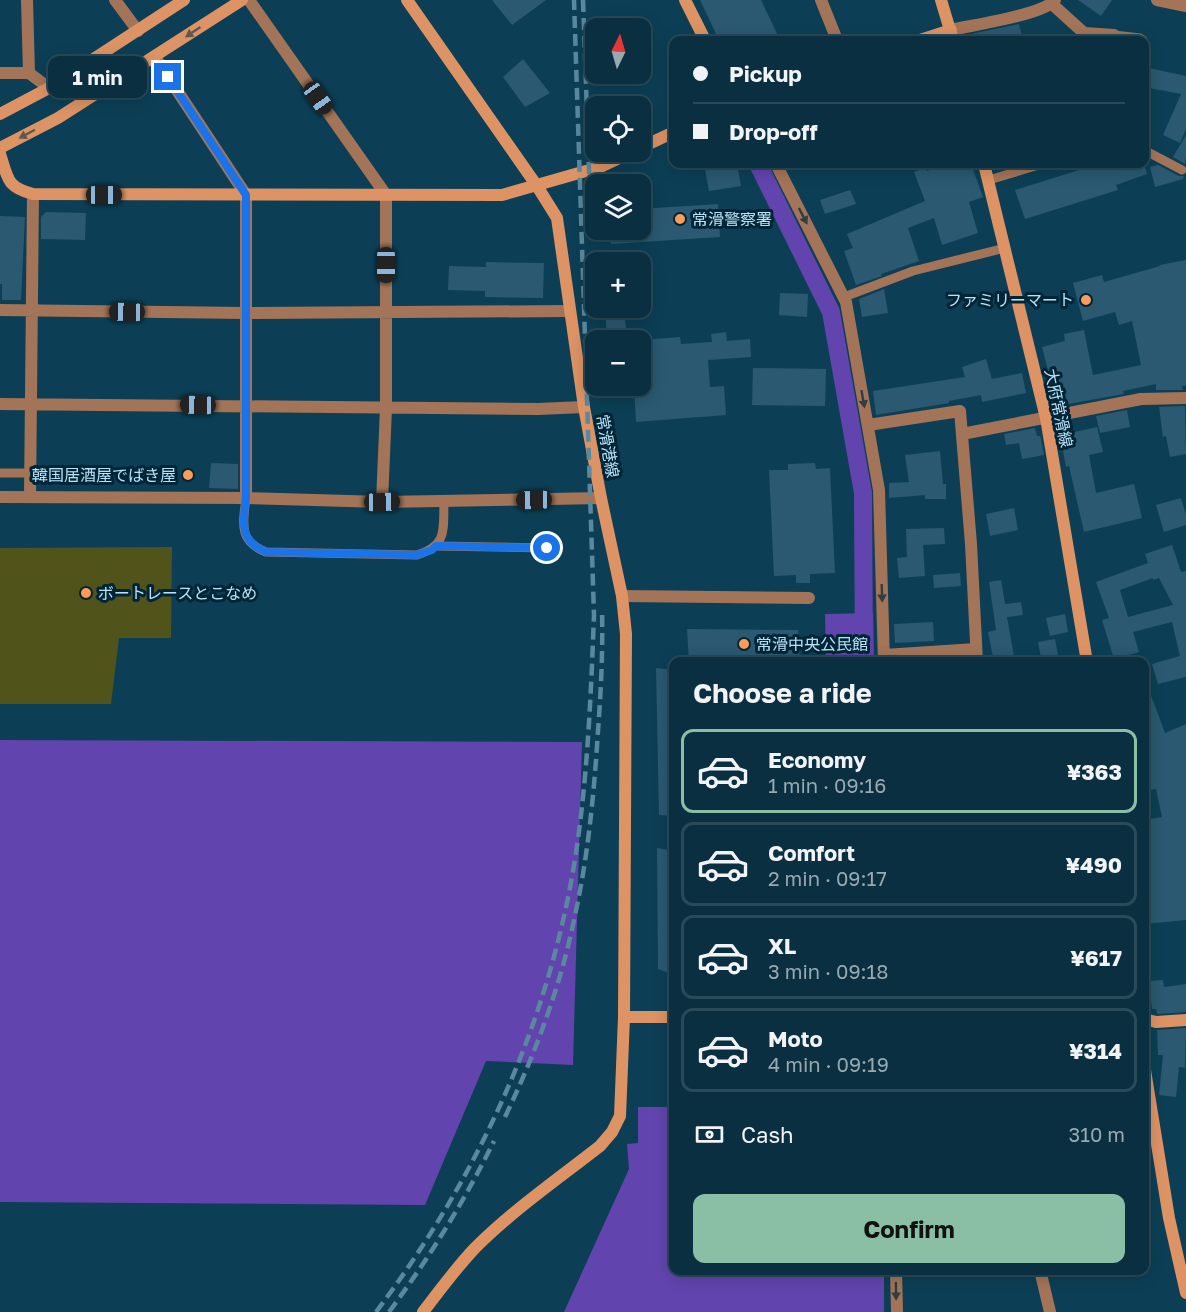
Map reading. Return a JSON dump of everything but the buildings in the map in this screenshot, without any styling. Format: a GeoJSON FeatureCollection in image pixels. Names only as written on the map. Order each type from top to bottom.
{"type":"FeatureCollection","features":[{"type":"Feature","properties":{"kind":"street"},"geometry":{"type":"LineString","coordinates":[[27,0],[29,73]]}},
{"type":"Feature","properties":{"kind":"street"},"geometry":{"type":"LineString","coordinates":[[115,0],[138,31]]}},
{"type":"Feature","properties":{"kind":"street"},"geometry":{"type":"LineString","coordinates":[[0,114],[49,88],[184,0]]}},
{"type":"Feature","properties":{"kind":"street"},"geometry":{"type":"LineString","coordinates":[[0,148],[58,118],[242,0]]}},
{"type":"Feature","properties":{"kind":"street"},"geometry":{"type":"LineString","coordinates":[[249,0],[386,195],[386,408],[382,502]]}},
{"type":"Feature","properties":{"kind":"street","name":"常滑港線"},"geometry":{"type":"LineString","coordinates":[[407,0],[537,186],[556,218],[584,407],[622,596],[626,634],[624,1017],[620,1116],[612,1132],[600,1146],[493,1232],[452,1273],[423,1312]]}},
{"type":"Feature","properties":{"kind":"street"},"geometry":{"type":"LineString","coordinates":[[685,0],[703,36]]}},
{"type":"Feature","properties":{"kind":"street"},"geometry":{"type":"LineString","coordinates":[[822,0],[836,36]]}},
{"type":"Feature","properties":{"kind":"street"},"geometry":{"type":"LineString","coordinates":[[941,0],[952,35],[1034,12],[1054,2],[1084,33],[1114,35]]}},
{"type":"Feature","properties":{"kind":"street"},"geometry":{"type":"LineString","coordinates":[[1157,0],[1186,6]]}},
{"type":"Feature","properties":{"kind":"street"},"geometry":{"type":"LineString","coordinates":[[155,57],[246,195],[246,498]]}},
{"type":"Feature","properties":{"kind":"street"},"geometry":{"type":"LineString","coordinates":[[0,74],[29,73],[49,88]]}},
{"type":"Feature","properties":{"kind":"street"},"geometry":{"type":"LineString","coordinates":[[651,143],[669,134]]}},
{"type":"Feature","properties":{"kind":"street"},"geometry":{"type":"LineString","coordinates":[[0,154],[8,180],[17,190],[33,194],[502,195],[611,162]]}},
{"type":"Feature","properties":{"kind":"street"},"geometry":{"type":"LineString","coordinates":[[778,168],[844,297],[879,490],[884,657]]}},
{"type":"Feature","properties":{"kind":"street","name":"大府常滑線"},"geometry":{"type":"LineString","coordinates":[[985,168],[1046,417],[1086,657]]}},
{"type":"Feature","properties":{"kind":"street"},"geometry":{"type":"LineString","coordinates":[[30,496],[33,194]]}},
{"type":"Feature","properties":{"kind":"street"},"geometry":{"type":"LineString","coordinates":[[0,310],[246,313],[570,311]]}},
{"type":"Feature","properties":{"kind":"street"},"geometry":{"type":"LineString","coordinates":[[962,434],[1141,399],[1186,398]]}},
{"type":"Feature","properties":{"kind":"street"},"geometry":{"type":"LineString","coordinates":[[0,404],[538,409],[584,407]]}},
{"type":"Feature","properties":{"kind":"street"},"geometry":{"type":"LineString","coordinates":[[868,425],[960,411],[977,655],[915,657]]}},
{"type":"Feature","properties":{"kind":"street"},"geometry":{"type":"LineString","coordinates":[[0,497],[246,498],[382,502],[601,498]]}},
{"type":"Feature","properties":{"kind":"street"},"geometry":{"type":"LineString","coordinates":[[622,596],[809,598]]}},
{"type":"Feature","properties":{"kind":"street"},"geometry":{"type":"LineString","coordinates":[[624,1017],[669,1017]]}},
{"type":"Feature","properties":{"kind":"street"},"geometry":{"type":"LineString","coordinates":[[1149,1020],[1186,1020]]}},
{"type":"Feature","properties":{"kind":"street"},"geometry":{"type":"LineString","coordinates":[[1149,1095],[1169,1218],[1186,1293]]}},
{"type":"Feature","properties":{"kind":"street"},"geometry":{"type":"LineString","coordinates":[[896,1275],[897,1312]]}},
{"type":"Feature","properties":{"kind":"street"},"geometry":{"type":"LineString","coordinates":[[1041,1275],[1050,1312]]}},
{"type":"Feature","properties":{"kind":"lane"},"geometry":{"type":"LineString","coordinates":[[1114,35],[1123,36]]}},
{"type":"Feature","properties":{"kind":"lane"},"geometry":{"type":"LineString","coordinates":[[1149,153],[1182,170]]}},
{"type":"Feature","properties":{"kind":"lane"},"geometry":{"type":"LineString","coordinates":[[989,180],[1029,168]]}},
{"type":"Feature","properties":{"kind":"lane"},"geometry":{"type":"LineString","coordinates":[[844,297],[913,271],[1005,248]]}},
{"type":"Feature","properties":{"kind":"lane"},"geometry":{"type":"LineString","coordinates":[[0,473],[30,473]]}},
{"type":"Feature","properties":{"kind":"lane"},"geometry":{"type":"LineString","coordinates":[[246,498],[245,537],[255,548],[266,552],[417,555],[432,550],[440,541],[444,501]]}},
{"type":"Feature","properties":{"kind":"lane"},"geometry":{"type":"LineString","coordinates":[[436,546],[547,548]]}},
{"type":"Feature","properties":{"kind":"green space","name":"ボートレースとこなめ"},"geometry":{"type":"Polygon","coordinates":[[[172,547],[171,638],[119,638],[111,704],[0,704],[0,548],[172,547]]]}},
{"type":"Feature","properties":{"kind":"shaded area"},"geometry":{"type":"Polygon","coordinates":[[[873,613],[874,657],[826,657],[825,614],[873,613]]]}},
{"type":"Feature","properties":{"kind":"shaded area"},"geometry":{"type":"Polygon","coordinates":[[[0,740],[582,742],[573,1065],[486,1061],[425,1205],[0,1202],[0,740]]]}},
{"type":"Feature","properties":{"kind":"shaded area"},"geometry":{"type":"Polygon","coordinates":[[[638,1107],[669,1107],[669,1275],[884,1275],[884,1312],[564,1312],[629,1169],[627,1144],[638,1143],[638,1107]]]}},
{"type":"Feature","properties":{"kind":"waterway"},"geometry":{"type":"LineString","coordinates":[[760,168],[831,312],[863,493],[864,657]]}},
{"type":"Feature","properties":{"kind":"railway"},"geometry":{"type":"LineString","coordinates":[[376,1312],[448,1205],[479,1149],[506,1092],[530,1033],[550,972],[577,846],[586,759],[594,615],[574,0]]}},
{"type":"Feature","properties":{"kind":"railway"},"geometry":{"type":"LineString","coordinates":[[583,0],[589,174]]}},
{"type":"Feature","properties":{"kind":"railway"},"geometry":{"type":"LineString","coordinates":[[505,1117],[554,996],[579,897],[595,778],[601,685],[602,609]]}},
{"type":"Feature","properties":{"kind":"railway"},"geometry":{"type":"LineString","coordinates":[[389,1312],[445,1229],[494,1141]]}},
{"type":"Feature","properties":{"kind":"place","name":"常滑警察署"},"geometry":{"type":"Point","coordinates":[680,219]}},
{"type":"Feature","properties":{"kind":"place","name":"ファミリーマート"},"geometry":{"type":"Point","coordinates":[1086,300]}},
{"type":"Feature","properties":{"kind":"place","name":"韓国居酒屋でばき屋"},"geometry":{"type":"Point","coordinates":[188,475]}},
{"type":"Feature","properties":{"kind":"place","name":"ボートレースとこなめ"},"geometry":{"type":"Point","coordinates":[86,593]}},
{"type":"Feature","properties":{"kind":"place","name":"常滑中央公民館"},"geometry":{"type":"Point","coordinates":[744,644]}},
{"type":"Feature","properties":{"kind":"route"},"geometry":{"type":"LineString","coordinates":[[168,77],[246,195],[245,537],[255,548],[266,552],[417,555],[432,550],[436,546],[547,548]]}}]}
